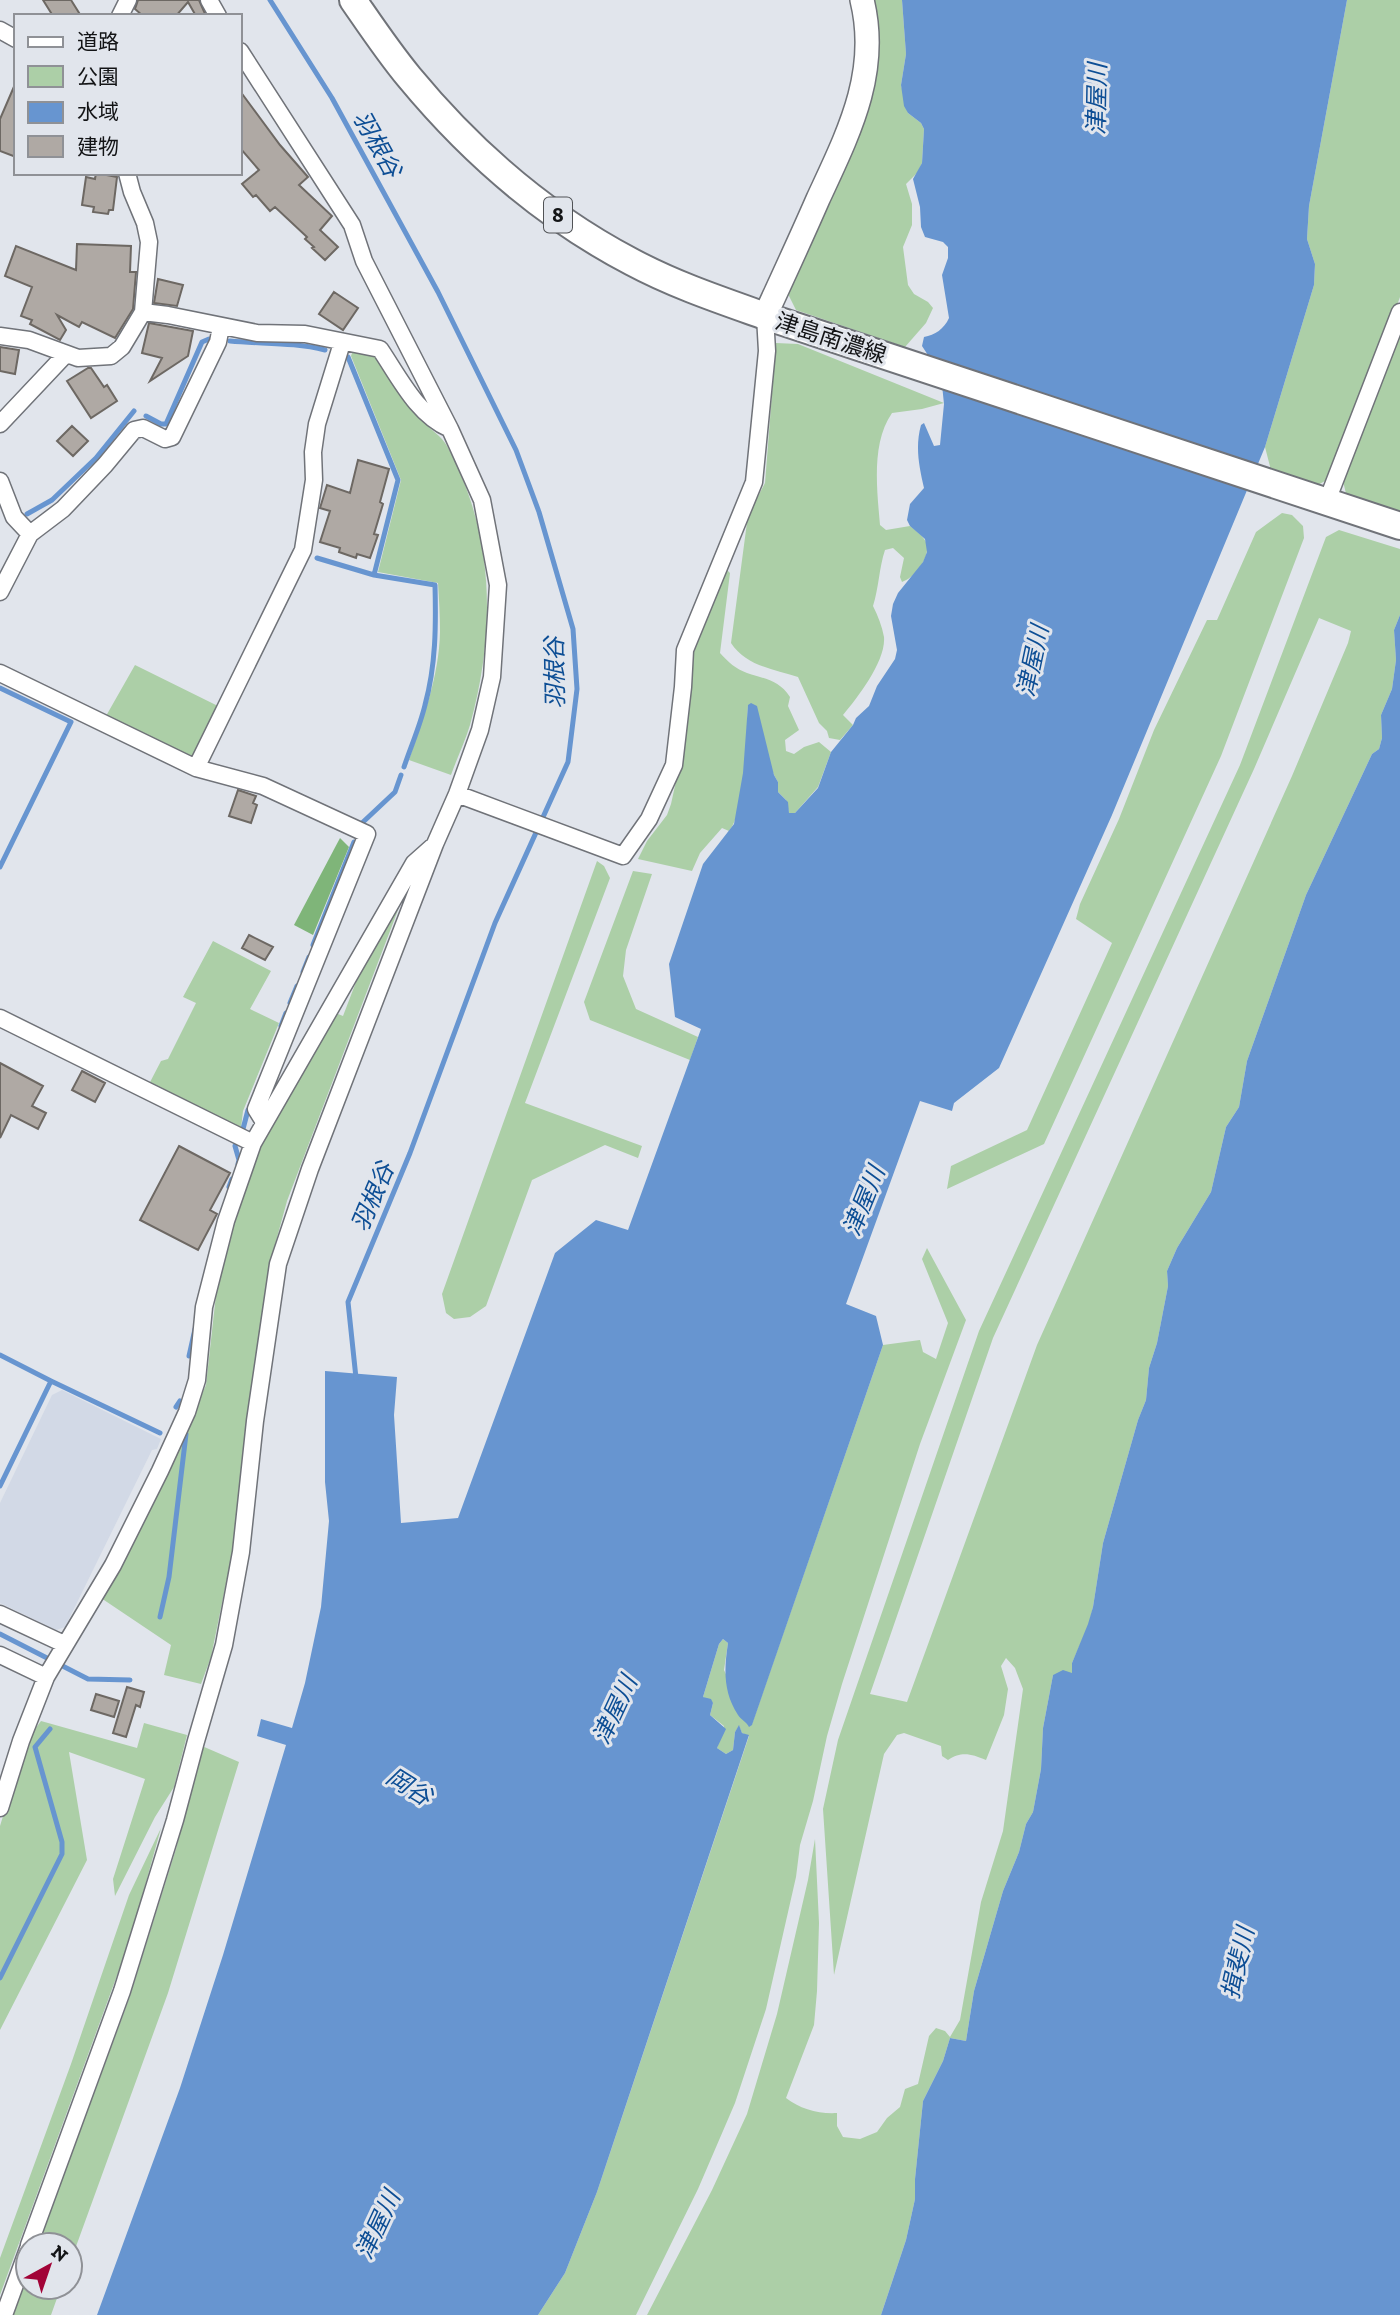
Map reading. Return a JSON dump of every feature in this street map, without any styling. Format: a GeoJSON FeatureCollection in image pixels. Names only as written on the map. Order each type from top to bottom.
{"type":"FeatureCollection","features":[{"type":"Feature","properties":{"kind":"main road","name":"津島南濃線"},"geometry":{"type":"LineString","coordinates":[[353,0],[408,76],[464,139],[512,181],[580,231],[633,262],[700,293],[765,316],[1400,526]]}},
{"type":"Feature","properties":{"kind":"street"},"geometry":{"type":"LineString","coordinates":[[457,794],[623,856],[649,819],[674,765],[685,650],[754,482],[767,351],[765,316],[846,139],[860,100],[867,62],[868,24],[862,0]]}},
{"type":"Feature","properties":{"kind":"street"},"geometry":{"type":"LineString","coordinates":[[35,2231],[122,1991],[175,1820],[195,1741],[224,1646],[241,1552],[255,1422],[278,1264],[310,1169],[435,844],[457,794],[480,730],[492,677],[498,585],[482,500],[450,429],[364,261],[352,225],[242,54]]}},
{"type":"Feature","properties":{"kind":"street"},"geometry":{"type":"LineString","coordinates":[[0,336],[29,340],[78,358],[111,356],[122,347],[143,312],[149,242],[128,175]]}},
{"type":"Feature","properties":{"kind":"street"},"geometry":{"type":"LineString","coordinates":[[143,312],[257,333],[305,334],[380,349],[420,407],[436,423],[450,429]]}},
{"type":"Feature","properties":{"kind":"street"},"geometry":{"type":"LineString","coordinates":[[1327,501],[1400,312]]}},
{"type":"Feature","properties":{"kind":"street"},"geometry":{"type":"LineString","coordinates":[[0,592],[30,534],[64,509],[134,430],[143,428],[165,439],[172,437],[218,342],[221,327]]}},
{"type":"Feature","properties":{"kind":"street"},"geometry":{"type":"LineString","coordinates":[[196,768],[303,550],[314,480],[313,452],[317,424],[342,343]]}},
{"type":"Feature","properties":{"kind":"street"},"geometry":{"type":"LineString","coordinates":[[0,425],[66,354]]}},
{"type":"Feature","properties":{"kind":"street"},"geometry":{"type":"LineString","coordinates":[[0,481],[14,517],[30,534]]}},
{"type":"Feature","properties":{"kind":"street"},"geometry":{"type":"LineString","coordinates":[[0,673],[196,768],[263,786],[367,834],[256,1110],[264,1122]]}},
{"type":"Feature","properties":{"kind":"street"},"geometry":{"type":"LineString","coordinates":[[0,1808],[21,1741],[48,1673],[113,1564],[187,1412],[197,1380],[204,1307],[226,1221],[253,1143],[414,863],[435,844]]}},
{"type":"Feature","properties":{"kind":"street"},"geometry":{"type":"LineString","coordinates":[[0,1018],[253,1143]]}},
{"type":"Feature","properties":{"kind":"street"},"geometry":{"type":"LineString","coordinates":[[0,1614],[62,1648]]}},
{"type":"Feature","properties":{"kind":"street"},"geometry":{"type":"LineString","coordinates":[[0,1654],[48,1673]]}},
{"type":"Feature","properties":{"kind":"street"},"geometry":{"type":"LineString","coordinates":[[4,2315],[14,2288]]}},
{"type":"Feature","properties":{"kind":"shaded area"},"geometry":{"type":"Polygon","coordinates":[[[62,1390],[161,1439],[157,1449],[152,1450],[65,1627],[56,1630],[0,1603],[0,1503],[52,1395],[62,1390]]]}},
{"type":"Feature","properties":{"kind":"green space"},"geometry":{"type":"Polygon","coordinates":[[[872,0],[902,0],[906,54],[901,85],[908,113],[921,123],[924,129],[922,163],[918,172],[906,184],[912,204],[912,225],[903,247],[908,285],[914,294],[933,308],[926,323],[905,347],[796,310],[788,294],[869,108],[876,68],[872,0]]]}},
{"type":"Feature","properties":{"kind":"green space"},"geometry":{"type":"Polygon","coordinates":[[[1347,0],[1400,0],[1400,297],[1325,481],[1314,487],[1273,478],[1265,447],[1314,285],[1315,264],[1307,239],[1309,206],[1347,0]]]}},
{"type":"Feature","properties":{"kind":"green space"},"geometry":{"type":"Polygon","coordinates":[[[1400,333],[1400,519],[1348,502],[1343,481],[1400,333]]]}},
{"type":"Feature","properties":{"kind":"green space"},"geometry":{"type":"Polygon","coordinates":[[[776,343],[798,344],[944,403],[892,413],[885,425],[877,467],[880,525],[886,530],[910,526],[925,540],[927,553],[917,571],[902,582],[900,577],[904,558],[893,548],[885,550],[873,606],[884,637],[881,657],[870,678],[843,715],[853,725],[840,740],[829,738],[827,731],[819,723],[798,677],[752,662],[731,643],[748,515],[765,483],[776,343]]]}},
{"type":"Feature","properties":{"kind":"green space"},"geometry":{"type":"Polygon","coordinates":[[[353,350],[381,357],[416,413],[445,442],[463,479],[474,513],[486,583],[484,654],[470,725],[451,775],[409,760],[437,665],[440,632],[438,583],[378,572],[401,480],[351,356],[353,350]]]}},
{"type":"Feature","properties":{"kind":"green space"},"geometry":{"type":"Polygon","coordinates":[[[1282,513],[1292,515],[1303,526],[1304,538],[1221,756],[1044,1144],[947,1189],[951,1166],[1027,1130],[1112,943],[1076,919],[1080,904],[1119,819],[1154,730],[1207,620],[1217,620],[1256,532],[1282,513]]]}},
{"type":"Feature","properties":{"kind":"green space"},"geometry":{"type":"Polygon","coordinates":[[[1339,530],[1400,549],[1400,615],[1394,630],[1396,660],[1392,689],[1381,715],[1382,738],[1306,895],[1247,1061],[1239,1107],[1226,1127],[1211,1192],[1177,1248],[1167,1271],[1168,1286],[1157,1343],[1149,1368],[1146,1400],[1103,1543],[1089,1624],[1072,1663],[1072,1673],[1053,1675],[1043,1728],[1041,1769],[1033,1812],[1026,1824],[1019,1852],[1003,1891],[974,1991],[966,2041],[950,2038],[943,2061],[923,2101],[915,2199],[906,2240],[881,2315],[647,2315],[712,2190],[747,2114],[777,2014],[815,1839],[819,1923],[814,2025],[786,2098],[810,2110],[837,2113],[837,2126],[843,2137],[860,2139],[877,2132],[887,2118],[900,2107],[905,2089],[918,2084],[929,2036],[936,2028],[945,2031],[950,2037],[960,2020],[981,1902],[1003,1831],[1023,1689],[1015,1668],[1006,1658],[1001,1666],[1008,1689],[1004,1715],[986,1760],[967,1754],[948,1760],[942,1756],[941,1746],[904,1733],[897,1735],[884,1754],[834,1975],[823,1809],[838,1740],[979,1331],[1240,765],[1326,537],[1339,530]],[[1319,618],[1254,769],[993,1338],[870,1694],[907,1702],[1037,1345],[1292,776],[1351,631],[1319,618]]]}},
{"type":"Feature","properties":{"kind":"green space"},"geometry":{"type":"Polygon","coordinates":[[[726,569],[730,573],[720,653],[739,669],[766,679],[786,691],[790,697],[788,706],[799,730],[785,740],[786,751],[794,754],[819,742],[831,752],[818,787],[795,813],[789,813],[786,800],[778,792],[778,782],[748,705],[742,789],[735,820],[729,831],[722,828],[700,853],[692,871],[638,859],[647,841],[667,815],[671,804],[680,763],[694,649],[726,569]]]}},
{"type":"Feature","properties":{"kind":"green space"},"geometry":{"type":"Polygon","coordinates":[[[135,665],[220,707],[198,753],[191,759],[106,716],[135,665]]]}},
{"type":"Feature","properties":{"kind":"green space"},"geometry":{"type":"Polygon","coordinates":[[[340,838],[349,847],[313,935],[294,925],[340,838]]]}},
{"type":"Feature","properties":{"kind":"green space"},"geometry":{"type":"Polygon","coordinates":[[[597,861],[604,866],[610,878],[525,1103],[642,1146],[638,1158],[605,1145],[532,1180],[486,1306],[470,1317],[454,1319],[446,1313],[442,1294],[597,861]]]}},
{"type":"Feature","properties":{"kind":"green space"},"geometry":{"type":"Polygon","coordinates":[[[633,871],[652,874],[626,950],[623,976],[636,1009],[698,1037],[690,1060],[590,1020],[584,1002],[633,871]]]}},
{"type":"Feature","properties":{"kind":"green space"},"geometry":{"type":"Polygon","coordinates":[[[411,876],[287,1201],[270,1263],[233,1549],[211,1657],[201,1684],[164,1675],[171,1645],[101,1598],[181,1441],[206,1385],[216,1295],[234,1221],[261,1145],[333,1012],[343,1016],[361,969],[411,876]]]}},
{"type":"Feature","properties":{"kind":"green space"},"geometry":{"type":"Polygon","coordinates":[[[213,941],[271,971],[250,1009],[279,1023],[243,1111],[241,1128],[237,1130],[148,1086],[161,1061],[168,1059],[196,1003],[183,997],[213,941]]]}},
{"type":"Feature","properties":{"kind":"green space"},"geometry":{"type":"Polygon","coordinates":[[[927,1248],[966,1320],[920,1444],[842,1684],[800,1845],[796,1877],[766,2009],[735,2103],[698,2189],[636,2315],[538,2315],[565,2273],[597,2192],[749,1736],[742,1733],[739,1726],[735,1732],[733,1750],[726,1754],[717,1748],[724,1726],[710,1715],[713,1703],[703,1697],[719,1644],[723,1639],[728,1643],[724,1670],[750,1726],[883,1345],[920,1340],[923,1352],[936,1359],[948,1323],[922,1259],[927,1248]]]}},
{"type":"Feature","properties":{"kind":"green space"},"geometry":{"type":"Polygon","coordinates":[[[41,1721],[137,1748],[144,1723],[187,1735],[174,1787],[155,1817],[115,1896],[113,1879],[145,1779],[69,1752],[87,1860],[0,2030],[0,1826],[26,1741],[41,1721]]]}},
{"type":"Feature","properties":{"kind":"green space"},"geometry":{"type":"Polygon","coordinates":[[[202,1746],[239,1762],[168,1993],[82,2231],[43,2231],[129,1999],[176,1849],[202,1746]]]}},
{"type":"Feature","properties":{"kind":"green space"},"geometry":{"type":"Polygon","coordinates":[[[161,1828],[130,1940],[23,2231],[14,2231],[14,2257],[0,2295],[0,2258],[129,1895],[161,1828]]]}},
{"type":"Feature","properties":{"kind":"green space"},"geometry":{"type":"Polygon","coordinates":[[[18,2301],[56,2301],[51,2315],[13,2315],[18,2301]]]}},
{"type":"Feature","properties":{"kind":"water","name":"津屋川"},"geometry":{"type":"Polygon","coordinates":[[[902,0],[1347,0],[1309,206],[1307,239],[1315,264],[1314,285],[1265,447],[1112,815],[999,1068],[954,1103],[952,1111],[920,1101],[846,1304],[876,1316],[883,1345],[752,1725],[749,1727],[738,1715],[727,1689],[725,1671],[728,1643],[723,1639],[719,1644],[703,1697],[711,1699],[713,1703],[710,1715],[726,1729],[717,1748],[726,1754],[733,1750],[735,1732],[739,1725],[742,1733],[749,1735],[597,2192],[565,2273],[538,2315],[97,2315],[180,2088],[286,1745],[257,1736],[261,1719],[292,1728],[305,1683],[321,1607],[329,1521],[325,1482],[325,1371],[397,1377],[394,1415],[401,1523],[458,1518],[555,1253],[596,1220],[628,1230],[701,1029],[675,1017],[669,964],[703,864],[734,824],[743,773],[748,705],[751,703],[757,706],[778,782],[778,792],[788,802],[789,813],[795,813],[818,788],[831,752],[856,718],[869,706],[877,686],[895,659],[897,650],[891,616],[893,604],[898,593],[923,562],[927,552],[925,539],[907,520],[910,504],[924,488],[918,456],[919,433],[924,423],[934,446],[940,445],[944,404],[941,375],[922,346],[924,337],[939,331],[949,318],[942,275],[948,258],[948,247],[943,242],[925,237],[913,179],[922,163],[924,129],[904,106],[901,85],[906,54],[902,0]]]}},
{"type":"Feature","properties":{"kind":"water","name":"揖斐川"},"geometry":{"type":"Polygon","coordinates":[[[1400,615],[1400,2315],[881,2315],[906,2240],[915,2199],[923,2101],[943,2061],[950,2038],[966,2041],[974,1991],[1003,1891],[1019,1852],[1026,1824],[1033,1812],[1041,1769],[1043,1728],[1053,1675],[1063,1670],[1072,1673],[1072,1663],[1093,1607],[1103,1543],[1146,1400],[1149,1368],[1157,1343],[1168,1286],[1167,1271],[1177,1248],[1211,1192],[1226,1127],[1239,1107],[1247,1061],[1306,895],[1372,754],[1379,749],[1382,738],[1381,715],[1392,689],[1396,660],[1394,630],[1400,615]]]}},
{"type":"Feature","properties":{"kind":"building"},"geometry":{"type":"Polygon","coordinates":[[[43,0],[71,0],[80,14],[52,14],[43,0]]]}},
{"type":"Feature","properties":{"kind":"building"},"geometry":{"type":"Polygon","coordinates":[[[138,0],[199,0],[205,14],[195,14],[188,2],[178,14],[141,14],[135,9],[138,0]]]}},
{"type":"Feature","properties":{"kind":"building"},"geometry":{"type":"Polygon","coordinates":[[[14,87],[14,156],[0,151],[0,119],[14,87]]]}},
{"type":"Feature","properties":{"kind":"building"},"geometry":{"type":"Polygon","coordinates":[[[242,94],[308,177],[299,185],[332,216],[320,230],[338,247],[325,260],[312,248],[314,247],[305,239],[307,237],[275,207],[270,211],[242,184],[259,170],[242,150],[242,94]]]}},
{"type":"Feature","properties":{"kind":"building"},"geometry":{"type":"Polygon","coordinates":[[[96,175],[117,177],[113,210],[109,210],[108,214],[93,212],[94,207],[82,205],[86,177],[95,179],[96,175]]]}},
{"type":"Feature","properties":{"kind":"building"},"geometry":{"type":"Polygon","coordinates":[[[77,244],[131,246],[130,272],[136,272],[133,309],[115,338],[82,322],[79,327],[57,315],[66,330],[60,340],[30,324],[32,320],[21,316],[32,287],[5,276],[16,246],[76,270],[77,244]]]}},
{"type":"Feature","properties":{"kind":"building"},"geometry":{"type":"Polygon","coordinates":[[[158,279],[183,285],[177,306],[154,303],[158,279]]]}},
{"type":"Feature","properties":{"kind":"building"},"geometry":{"type":"Polygon","coordinates":[[[334,292],[358,308],[343,330],[319,314],[334,292]]]}},
{"type":"Feature","properties":{"kind":"building"},"geometry":{"type":"Polygon","coordinates":[[[149,323],[193,331],[188,356],[150,381],[162,358],[142,353],[149,323]]]}},
{"type":"Feature","properties":{"kind":"building"},"geometry":{"type":"Polygon","coordinates":[[[0,347],[19,350],[15,374],[0,371],[0,347]]]}},
{"type":"Feature","properties":{"kind":"building"},"geometry":{"type":"Polygon","coordinates":[[[91,368],[104,387],[107,385],[117,401],[91,418],[67,381],[91,368]]]}},
{"type":"Feature","properties":{"kind":"building"},"geometry":{"type":"Polygon","coordinates":[[[72,426],[88,441],[73,456],[57,441],[72,426]]]}},
{"type":"Feature","properties":{"kind":"building"},"geometry":{"type":"Polygon","coordinates":[[[358,460],[389,469],[374,534],[378,535],[370,558],[357,554],[356,558],[339,552],[340,548],[320,542],[330,511],[320,508],[327,485],[350,493],[358,460]]]}},
{"type":"Feature","properties":{"kind":"building"},"geometry":{"type":"Polygon","coordinates":[[[238,790],[256,796],[253,803],[257,805],[251,823],[229,816],[238,790]]]}},
{"type":"Feature","properties":{"kind":"building"},"geometry":{"type":"Polygon","coordinates":[[[249,935],[273,947],[265,960],[242,948],[249,935]]]}},
{"type":"Feature","properties":{"kind":"building"},"geometry":{"type":"Polygon","coordinates":[[[0,1063],[43,1086],[32,1106],[46,1113],[38,1129],[11,1115],[0,1138],[0,1063]]]}},
{"type":"Feature","properties":{"kind":"building"},"geometry":{"type":"Polygon","coordinates":[[[82,1071],[105,1083],[95,1102],[72,1090],[82,1071]]]}},
{"type":"Feature","properties":{"kind":"building"},"geometry":{"type":"Polygon","coordinates":[[[179,1146],[230,1173],[210,1210],[217,1214],[198,1250],[140,1220],[179,1146]]]}},
{"type":"Feature","properties":{"kind":"building"},"geometry":{"type":"Polygon","coordinates":[[[127,1687],[144,1692],[140,1707],[136,1705],[126,1737],[113,1733],[127,1687]]]}},
{"type":"Feature","properties":{"kind":"building"},"geometry":{"type":"Polygon","coordinates":[[[96,1694],[119,1701],[114,1717],[91,1710],[96,1694]]]}},
{"type":"Feature","properties":{"kind":"waterway","name":"羽根谷"},"geometry":{"type":"LineString","coordinates":[[270,0],[332,98],[438,292],[516,450],[539,512],[573,629],[577,689],[568,762],[495,923],[410,1153],[348,1302],[356,1378]]}},
{"type":"Feature","properties":{"kind":"waterway"},"geometry":{"type":"LineString","coordinates":[[146,416],[166,424],[202,342],[209,339]]}},
{"type":"Feature","properties":{"kind":"waterway"},"geometry":{"type":"LineString","coordinates":[[230,341],[290,344],[325,350]]}},
{"type":"Feature","properties":{"kind":"waterway"},"geometry":{"type":"LineString","coordinates":[[348,357],[398,480],[374,575],[435,585],[435,630],[429,690],[404,767]]}},
{"type":"Feature","properties":{"kind":"waterway"},"geometry":{"type":"LineString","coordinates":[[27,514],[52,500],[96,458],[134,411]]}},
{"type":"Feature","properties":{"kind":"waterway"},"geometry":{"type":"LineString","coordinates":[[317,558],[374,575]]}},
{"type":"Feature","properties":{"kind":"waterway"},"geometry":{"type":"LineString","coordinates":[[0,688],[71,722],[0,867]]}},
{"type":"Feature","properties":{"kind":"waterway"},"geometry":{"type":"LineString","coordinates":[[362,823],[395,792],[401,775]]}},
{"type":"Feature","properties":{"kind":"waterway"},"geometry":{"type":"LineString","coordinates":[[313,945],[354,842]]}},
{"type":"Feature","properties":{"kind":"waterway"},"geometry":{"type":"LineString","coordinates":[[303,972],[309,957]]}},
{"type":"Feature","properties":{"kind":"waterway"},"geometry":{"type":"LineString","coordinates":[[290,1003],[297,986]]}},
{"type":"Feature","properties":{"kind":"waterway"},"geometry":{"type":"LineString","coordinates":[[281,1026],[286,1013]]}},
{"type":"Feature","properties":{"kind":"waterway"},"geometry":{"type":"LineString","coordinates":[[243,1129],[248,1110]]}},
{"type":"Feature","properties":{"kind":"waterway"},"geometry":{"type":"LineString","coordinates":[[235,1146],[238,1164]]}},
{"type":"Feature","properties":{"kind":"waterway"},"geometry":{"type":"LineString","coordinates":[[229,1187],[232,1179]]}},
{"type":"Feature","properties":{"kind":"waterway"},"geometry":{"type":"LineString","coordinates":[[189,1356],[195,1329]]}},
{"type":"Feature","properties":{"kind":"waterway"},"geometry":{"type":"LineString","coordinates":[[0,1355],[51,1381],[0,1486]]}},
{"type":"Feature","properties":{"kind":"waterway"},"geometry":{"type":"LineString","coordinates":[[51,1381],[160,1433]]}},
{"type":"Feature","properties":{"kind":"waterway"},"geometry":{"type":"LineString","coordinates":[[176,1407],[180,1401]]}},
{"type":"Feature","properties":{"kind":"waterway"},"geometry":{"type":"LineString","coordinates":[[160,1617],[169,1577],[186,1434]]}},
{"type":"Feature","properties":{"kind":"waterway","name":"岡谷"},"geometry":{"type":"LineString","coordinates":[[0,1634],[88,1679],[130,1680]]}},
{"type":"Feature","properties":{"kind":"waterway"},"geometry":{"type":"LineString","coordinates":[[0,1978],[62,1854],[62,1842],[35,1747],[50,1729]]}}]}
